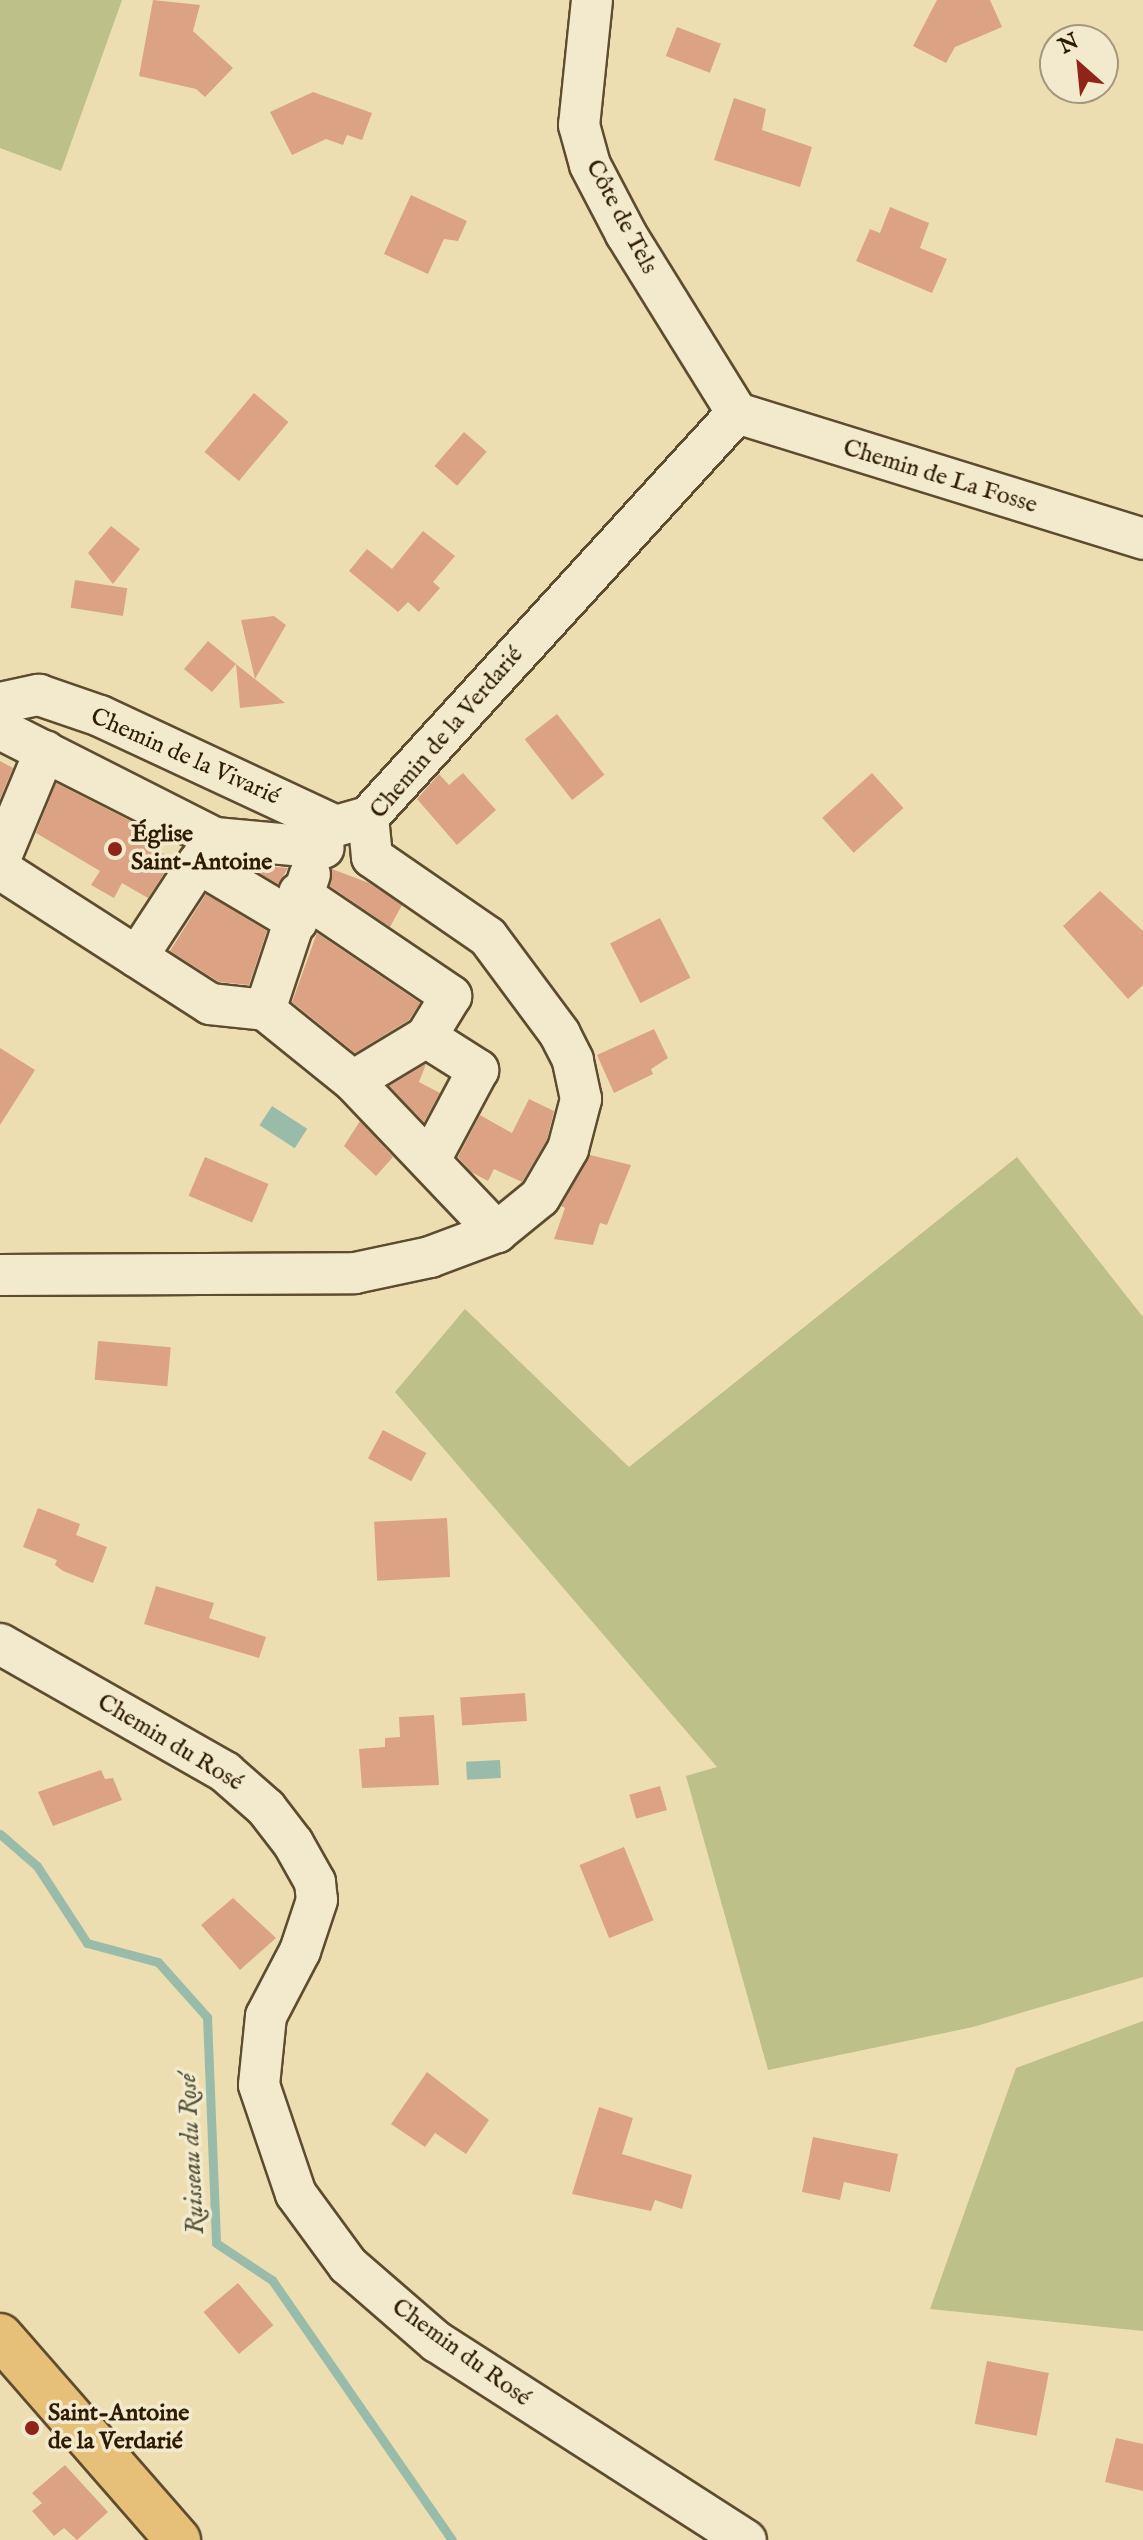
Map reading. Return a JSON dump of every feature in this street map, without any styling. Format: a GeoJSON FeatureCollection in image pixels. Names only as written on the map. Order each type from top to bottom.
{"type":"FeatureCollection","features":[{"type":"Feature","properties":{"kind":"main road"},"geometry":{"type":"LineString","coordinates":[[0,2336],[178,2540]]}},
{"type":"Feature","properties":{"kind":"street","name":"Côte de Tels"},"geometry":{"type":"LineString","coordinates":[[592,0],[579,125],[590,165],[626,234],[737,413]]}},
{"type":"Feature","properties":{"kind":"street","name":"Chemin de La Fosse"},"geometry":{"type":"LineString","coordinates":[[737,413],[1143,539]]}},
{"type":"Feature","properties":{"kind":"street","name":"Chemin de la Verdarié"},"geometry":{"type":"LineString","coordinates":[[0,1275],[355,1273],[430,1257],[497,1232],[540,1197],[568,1149],[581,1099],[573,1060],[560,1034],[488,937],[372,857],[343,830],[737,413]]}},
{"type":"Feature","properties":{"kind":"street","name":"Chemin de la Vivarié"},"geometry":{"type":"LineString","coordinates":[[0,703],[39,695],[100,716],[343,830]]}},
{"type":"Feature","properties":{"kind":"street"},"geometry":{"type":"LineString","coordinates":[[0,729],[45,751],[298,908],[451,996],[426,1037],[353,1081]]}},
{"type":"Feature","properties":{"kind":"street"},"geometry":{"type":"LineString","coordinates":[[0,859],[45,751]]}},
{"type":"Feature","properties":{"kind":"street"},"geometry":{"type":"LineString","coordinates":[[137,957],[207,851],[343,830]]}},
{"type":"Feature","properties":{"kind":"street"},"geometry":{"type":"LineString","coordinates":[[265,1010],[298,908],[343,830]]}},
{"type":"Feature","properties":{"kind":"street"},"geometry":{"type":"LineString","coordinates":[[0,869],[210,1004],[265,1010],[353,1081],[497,1232]]}},
{"type":"Feature","properties":{"kind":"street"},"geometry":{"type":"LineString","coordinates":[[426,1037],[478,1070],[430,1160]]}},
{"type":"Feature","properties":{"kind":"street","name":"Chemin du Rosé"},"geometry":{"type":"LineString","coordinates":[[0,1644],[225,1772],[266,1808],[293,1843],[315,1882],[317,1900],[300,1951],[266,2016],[259,2085],[296,2194],[348,2265],[437,2342],[746,2540]]}},
{"type":"Feature","properties":{"kind":"green space"},"geometry":{"type":"Polygon","coordinates":[[[0,0],[122,0],[61,171],[0,148],[0,0]]]}},
{"type":"Feature","properties":{"kind":"green space"},"geometry":{"type":"Polygon","coordinates":[[[1017,1157],[1143,1317],[1143,1977],[973,2027],[768,2070],[686,1776],[717,1767],[395,1392],[465,1309],[629,1467],[1017,1157]]]}},
{"type":"Feature","properties":{"kind":"green space"},"geometry":{"type":"Polygon","coordinates":[[[1143,2021],[1143,2331],[930,2309],[1016,2068],[1143,2021]]]}},
{"type":"Feature","properties":{"kind":"shaded area"},"geometry":{"type":"Polygon","coordinates":[[[272,1106],[307,1129],[295,1148],[259,1125],[272,1106]]]}},
{"type":"Feature","properties":{"kind":"shaded area"},"geometry":{"type":"Polygon","coordinates":[[[500,1760],[501,1778],[467,1780],[466,1762],[500,1760]]]}},
{"type":"Feature","properties":{"kind":"building"},"geometry":{"type":"Polygon","coordinates":[[[153,0],[200,5],[193,31],[233,68],[205,97],[196,89],[139,76],[153,0]]]}},
{"type":"Feature","properties":{"kind":"building"},"geometry":{"type":"Polygon","coordinates":[[[937,0],[990,0],[1002,27],[955,47],[946,63],[913,46],[937,0]]]}},
{"type":"Feature","properties":{"kind":"building"},"geometry":{"type":"Polygon","coordinates":[[[677,27],[721,44],[710,73],[666,56],[677,27]]]}},
{"type":"Feature","properties":{"kind":"building"},"geometry":{"type":"Polygon","coordinates":[[[313,92],[372,113],[362,140],[347,135],[343,145],[326,139],[292,155],[270,112],[313,92]]]}},
{"type":"Feature","properties":{"kind":"building"},"geometry":{"type":"Polygon","coordinates":[[[734,98],[766,109],[762,130],[812,147],[800,187],[714,160],[734,98]]]}},
{"type":"Feature","properties":{"kind":"building"},"geometry":{"type":"Polygon","coordinates":[[[411,195],[467,221],[458,241],[444,239],[428,274],[384,254],[411,195]]]}},
{"type":"Feature","properties":{"kind":"building"},"geometry":{"type":"Polygon","coordinates":[[[890,207],[929,223],[920,248],[947,259],[932,293],[856,261],[870,229],[880,233],[890,207]]]}},
{"type":"Feature","properties":{"kind":"building"},"geometry":{"type":"Polygon","coordinates":[[[254,393],[288,422],[239,481],[205,452],[254,393]]]}},
{"type":"Feature","properties":{"kind":"building"},"geometry":{"type":"Polygon","coordinates":[[[464,432],[487,452],[457,486],[434,466],[464,432]]]}},
{"type":"Feature","properties":{"kind":"building"},"geometry":{"type":"Polygon","coordinates":[[[111,526],[140,549],[113,584],[88,553],[111,526]]]}},
{"type":"Feature","properties":{"kind":"building"},"geometry":{"type":"Polygon","coordinates":[[[423,531],[455,556],[433,582],[440,588],[419,612],[408,602],[398,612],[349,571],[367,549],[392,569],[423,531]]]}},
{"type":"Feature","properties":{"kind":"building"},"geometry":{"type":"Polygon","coordinates":[[[75,580],[127,588],[123,616],[71,608],[75,580]]]}},
{"type":"Feature","properties":{"kind":"building"},"geometry":{"type":"Polygon","coordinates":[[[274,616],[286,625],[255,679],[241,620],[274,616]]]}},
{"type":"Feature","properties":{"kind":"building"},"geometry":{"type":"Polygon","coordinates":[[[208,641],[236,664],[212,692],[184,669],[208,641]]]}},
{"type":"Feature","properties":{"kind":"building"},"geometry":{"type":"Polygon","coordinates":[[[236,664],[285,703],[240,708],[236,664]]]}},
{"type":"Feature","properties":{"kind":"building"},"geometry":{"type":"Polygon","coordinates":[[[557,714],[604,775],[572,800],[525,739],[557,714]]]}},
{"type":"Feature","properties":{"kind":"building"},"geometry":{"type":"Polygon","coordinates":[[[0,761],[13,768],[0,799],[0,761]]]}},
{"type":"Feature","properties":{"kind":"building"},"geometry":{"type":"Polygon","coordinates":[[[463,773],[496,810],[457,845],[417,799],[439,774],[449,785],[463,773]]]}},
{"type":"Feature","properties":{"kind":"building"},"geometry":{"type":"Polygon","coordinates":[[[872,773],[903,808],[854,853],[822,818],[872,773]]]}},
{"type":"Feature","properties":{"kind":"building","name":"Église Saint-Antoine"},"geometry":{"type":"Polygon","coordinates":[[[56,783],[152,832],[146,842],[173,860],[148,898],[122,883],[114,898],[91,885],[100,871],[36,833],[56,783]]]}},
{"type":"Feature","properties":{"kind":"building"},"geometry":{"type":"Polygon","coordinates":[[[244,864],[287,868],[288,868],[278,884],[244,864]]]}},
{"type":"Feature","properties":{"kind":"building"},"geometry":{"type":"Polygon","coordinates":[[[332,869],[369,883],[402,905],[390,927],[330,886],[332,869]]]}},
{"type":"Feature","properties":{"kind":"building"},"geometry":{"type":"Polygon","coordinates":[[[1100,891],[1143,931],[1143,985],[1128,999],[1063,926],[1100,891]]]}},
{"type":"Feature","properties":{"kind":"building"},"geometry":{"type":"Polygon","coordinates":[[[206,894],[267,931],[249,985],[219,982],[170,951],[206,894]]]}},
{"type":"Feature","properties":{"kind":"building"},"geometry":{"type":"Polygon","coordinates":[[[660,918],[690,978],[641,1003],[610,943],[660,918]]]}},
{"type":"Feature","properties":{"kind":"building"},"geometry":{"type":"Polygon","coordinates":[[[317,933],[420,1003],[409,1020],[355,1053],[292,1002],[317,933]]]}},
{"type":"Feature","properties":{"kind":"building"},"geometry":{"type":"Polygon","coordinates":[[[654,1029],[668,1058],[651,1069],[653,1074],[614,1093],[597,1055],[654,1029]]]}},
{"type":"Feature","properties":{"kind":"building"},"geometry":{"type":"Polygon","coordinates":[[[0,1048],[35,1070],[0,1125],[0,1048]]]}},
{"type":"Feature","properties":{"kind":"building"},"geometry":{"type":"Polygon","coordinates":[[[426,1064],[419,1082],[440,1093],[424,1122],[389,1086],[426,1064]]]}},
{"type":"Feature","properties":{"kind":"building"},"geometry":{"type":"Polygon","coordinates":[[[529,1099],[554,1111],[547,1140],[522,1182],[494,1169],[488,1181],[471,1172],[458,1157],[480,1115],[512,1133],[529,1099]]]}},
{"type":"Feature","properties":{"kind":"building"},"geometry":{"type":"Polygon","coordinates":[[[360,1121],[393,1157],[376,1176],[344,1146],[360,1121]]]}},
{"type":"Feature","properties":{"kind":"building"},"geometry":{"type":"Polygon","coordinates":[[[590,1155],[631,1165],[607,1225],[600,1223],[593,1245],[554,1239],[565,1208],[561,1206],[590,1155]]]}},
{"type":"Feature","properties":{"kind":"building"},"geometry":{"type":"Polygon","coordinates":[[[205,1157],[269,1184],[252,1223],[189,1196],[205,1157]]]}},
{"type":"Feature","properties":{"kind":"building"},"geometry":{"type":"Polygon","coordinates":[[[98,1341],[171,1347],[167,1386],[95,1380],[98,1341]]]}},
{"type":"Feature","properties":{"kind":"building"},"geometry":{"type":"Polygon","coordinates":[[[383,1430],[426,1453],[411,1481],[368,1458],[383,1430]]]}},
{"type":"Feature","properties":{"kind":"building"},"geometry":{"type":"Polygon","coordinates":[[[38,1508],[80,1524],[76,1535],[107,1547],[93,1583],[63,1571],[55,1565],[57,1560],[23,1547],[38,1508]]]}},
{"type":"Feature","properties":{"kind":"building"},"geometry":{"type":"Polygon","coordinates":[[[447,1518],[450,1577],[377,1581],[374,1522],[447,1518]]]}},
{"type":"Feature","properties":{"kind":"building"},"geometry":{"type":"Polygon","coordinates":[[[156,1586],[214,1603],[209,1618],[266,1637],[259,1658],[144,1624],[156,1586]]]}},
{"type":"Feature","properties":{"kind":"building"},"geometry":{"type":"Polygon","coordinates":[[[525,1693],[527,1721],[462,1725],[460,1698],[525,1693]]]}},
{"type":"Feature","properties":{"kind":"building"},"geometry":{"type":"Polygon","coordinates":[[[434,1715],[439,1785],[362,1788],[359,1749],[385,1747],[385,1738],[400,1737],[399,1717],[434,1715]]]}},
{"type":"Feature","properties":{"kind":"building"},"geometry":{"type":"Polygon","coordinates":[[[101,1770],[105,1779],[113,1778],[122,1800],[53,1826],[38,1792],[101,1770]]]}},
{"type":"Feature","properties":{"kind":"building"},"geometry":{"type":"Polygon","coordinates":[[[660,1786],[667,1810],[636,1819],[629,1795],[660,1786]]]}},
{"type":"Feature","properties":{"kind":"building"},"geometry":{"type":"Polygon","coordinates":[[[624,1847],[654,1920],[609,1938],[579,1865],[624,1847]]]}},
{"type":"Feature","properties":{"kind":"building"},"geometry":{"type":"Polygon","coordinates":[[[233,1898],[276,1938],[240,1970],[201,1925],[233,1898]]]}},
{"type":"Feature","properties":{"kind":"building"},"geometry":{"type":"Polygon","coordinates":[[[427,2072],[489,2120],[466,2154],[435,2133],[425,2147],[391,2124],[427,2072]]]}},
{"type":"Feature","properties":{"kind":"building"},"geometry":{"type":"Polygon","coordinates":[[[599,2107],[633,2118],[622,2154],[692,2175],[682,2209],[655,2200],[651,2211],[572,2194],[599,2107]]]}},
{"type":"Feature","properties":{"kind":"building"},"geometry":{"type":"Polygon","coordinates":[[[813,2137],[898,2154],[890,2192],[844,2182],[840,2200],[802,2192],[813,2137]]]}},
{"type":"Feature","properties":{"kind":"building"},"geometry":{"type":"Polygon","coordinates":[[[238,2283],[273,2325],[239,2354],[204,2312],[238,2283]]]}},
{"type":"Feature","properties":{"kind":"building"},"geometry":{"type":"Polygon","coordinates":[[[987,2361],[1049,2373],[1037,2436],[975,2424],[987,2361]]]}},
{"type":"Feature","properties":{"kind":"building"},"geometry":{"type":"Polygon","coordinates":[[[1116,2438],[1143,2444],[1143,2491],[1105,2482],[1116,2438]]]}},
{"type":"Feature","properties":{"kind":"building"},"geometry":{"type":"Polygon","coordinates":[[[65,2465],[108,2512],[77,2540],[64,2528],[54,2536],[32,2511],[42,2503],[32,2493],[65,2465]]]}},
{"type":"Feature","properties":{"kind":"waterway","name":"Ruisseau du Rosé"},"geometry":{"type":"LineString","coordinates":[[0,1834],[37,1866],[87,1943],[158,1962],[207,2017],[216,2243],[272,2280],[452,2540]]}},
{"type":"Feature","properties":{"kind":"place","name":"Église Saint-Antoine"},"geometry":{"type":"Point","coordinates":[115,849]}},
{"type":"Feature","properties":{"kind":"place","name":"Saint-Antoine de la Verdarié"},"geometry":{"type":"Point","coordinates":[32,2428]}}]}
